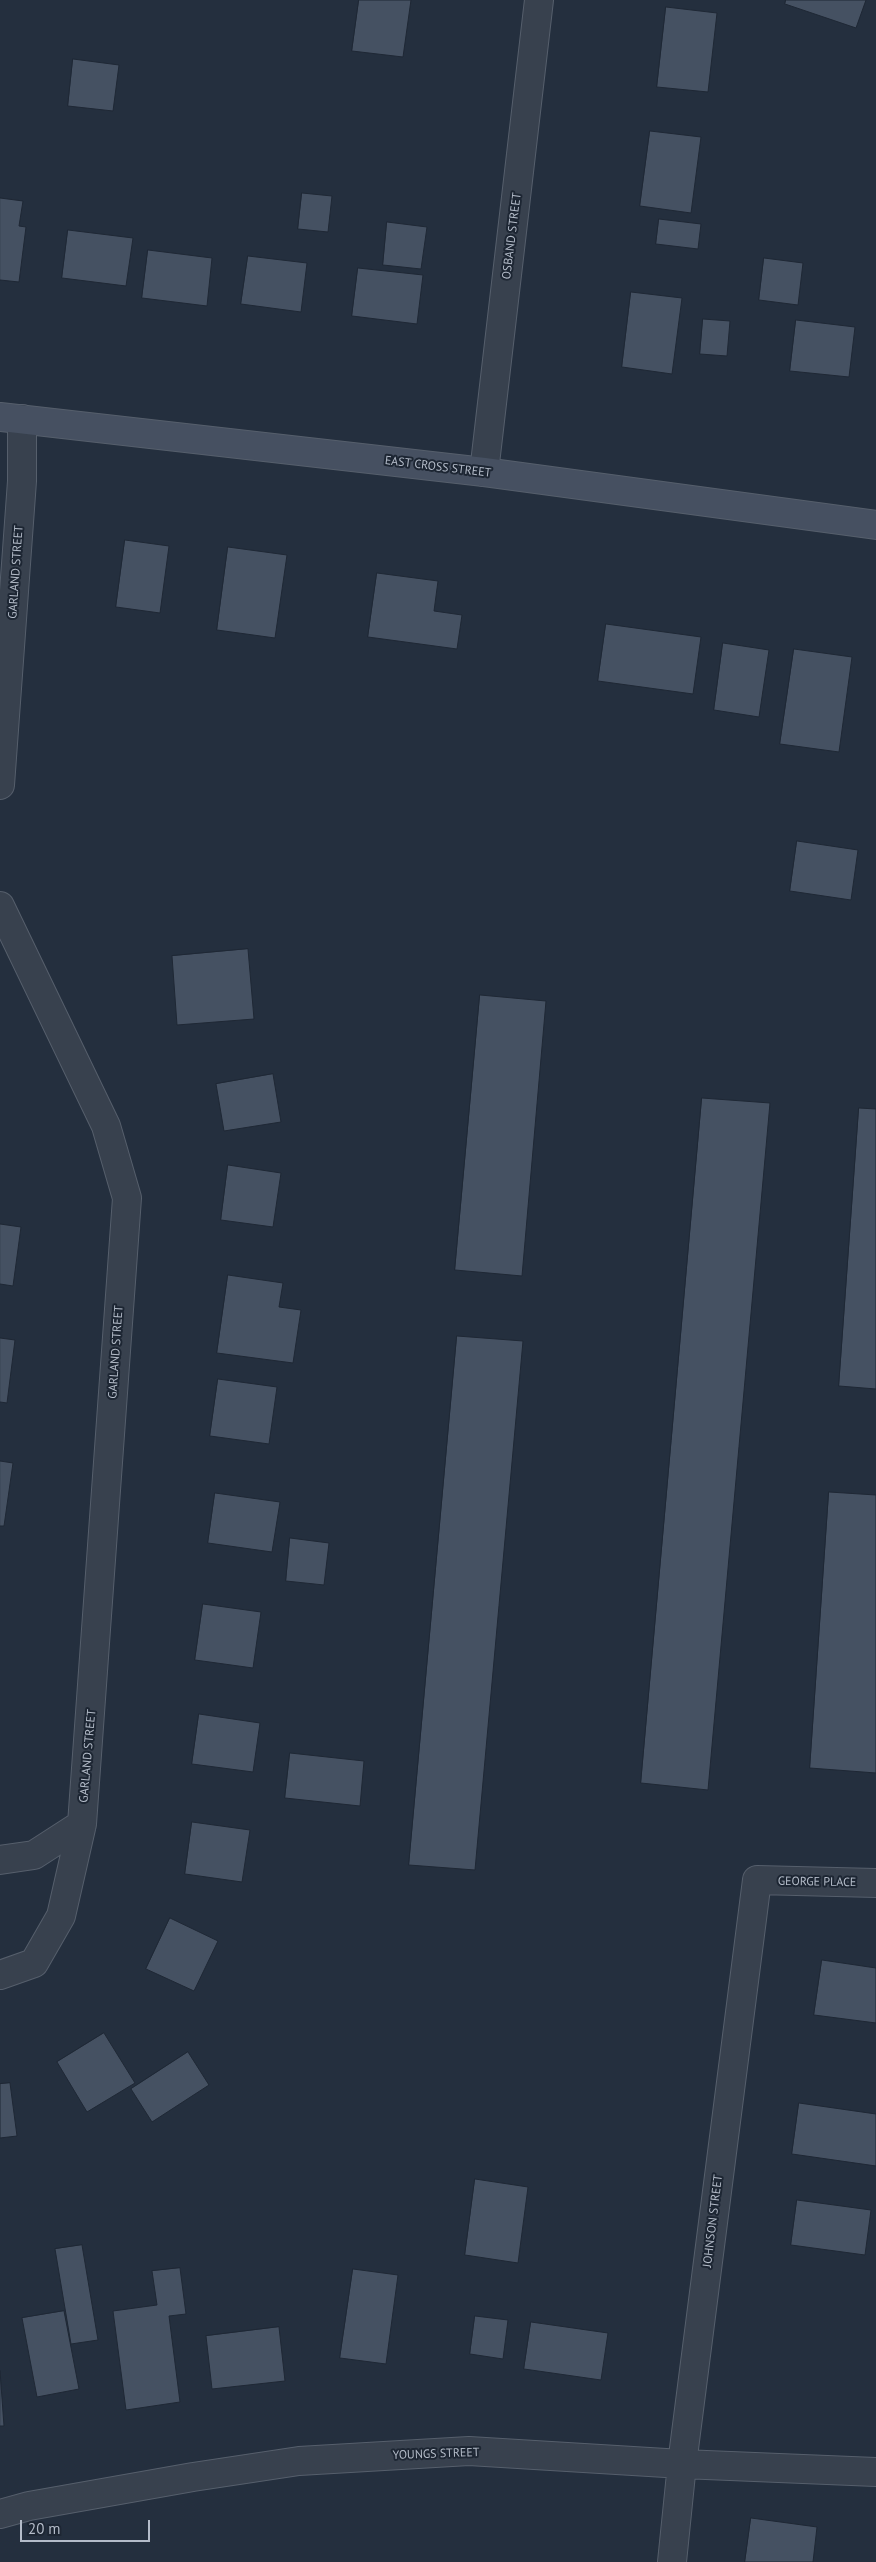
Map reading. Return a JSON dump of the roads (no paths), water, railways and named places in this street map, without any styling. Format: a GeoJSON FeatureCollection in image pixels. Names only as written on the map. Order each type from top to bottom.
{"type":"FeatureCollection","features":[{"type":"Feature","properties":{"kind":"street","name":"OSBAND STREET"},"geometry":{"type":"LineString","coordinates":[[484,472],[539,0]]}},
{"type":"Feature","properties":{"kind":"street","name":"EAST CROSS STREET"},"geometry":{"type":"LineString","coordinates":[[11,418],[484,472],[876,524]]}},
{"type":"Feature","properties":{"kind":"street","name":"GARLAND STREET"},"geometry":{"type":"LineString","coordinates":[[0,785],[22,481],[11,418]]}},
{"type":"Feature","properties":{"kind":"street","name":"GARLAND STREET"},"geometry":{"type":"LineString","coordinates":[[0,906],[106,1126],[127,1198],[82,1824],[61,1916],[34,1963],[0,1974]]}},
{"type":"Feature","properties":{"kind":"street"},"geometry":{"type":"LineString","coordinates":[[0,1860],[34,1855],[82,1824]]}},
{"type":"Feature","properties":{"kind":"street","name":"GEORGE PLACE"},"geometry":{"type":"LineString","coordinates":[[757,1880],[876,1883]]}},
{"type":"Feature","properties":{"kind":"street","name":"JOHNSON STREET"},"geometry":{"type":"LineString","coordinates":[[672,2562],[682,2464],[757,1880]]}},
{"type":"Feature","properties":{"kind":"street","name":"YOUNGS STREET"},"geometry":{"type":"LineString","coordinates":[[0,2514],[38,2504],[299,2461],[469,2451],[682,2464],[876,2472]]}}]}
